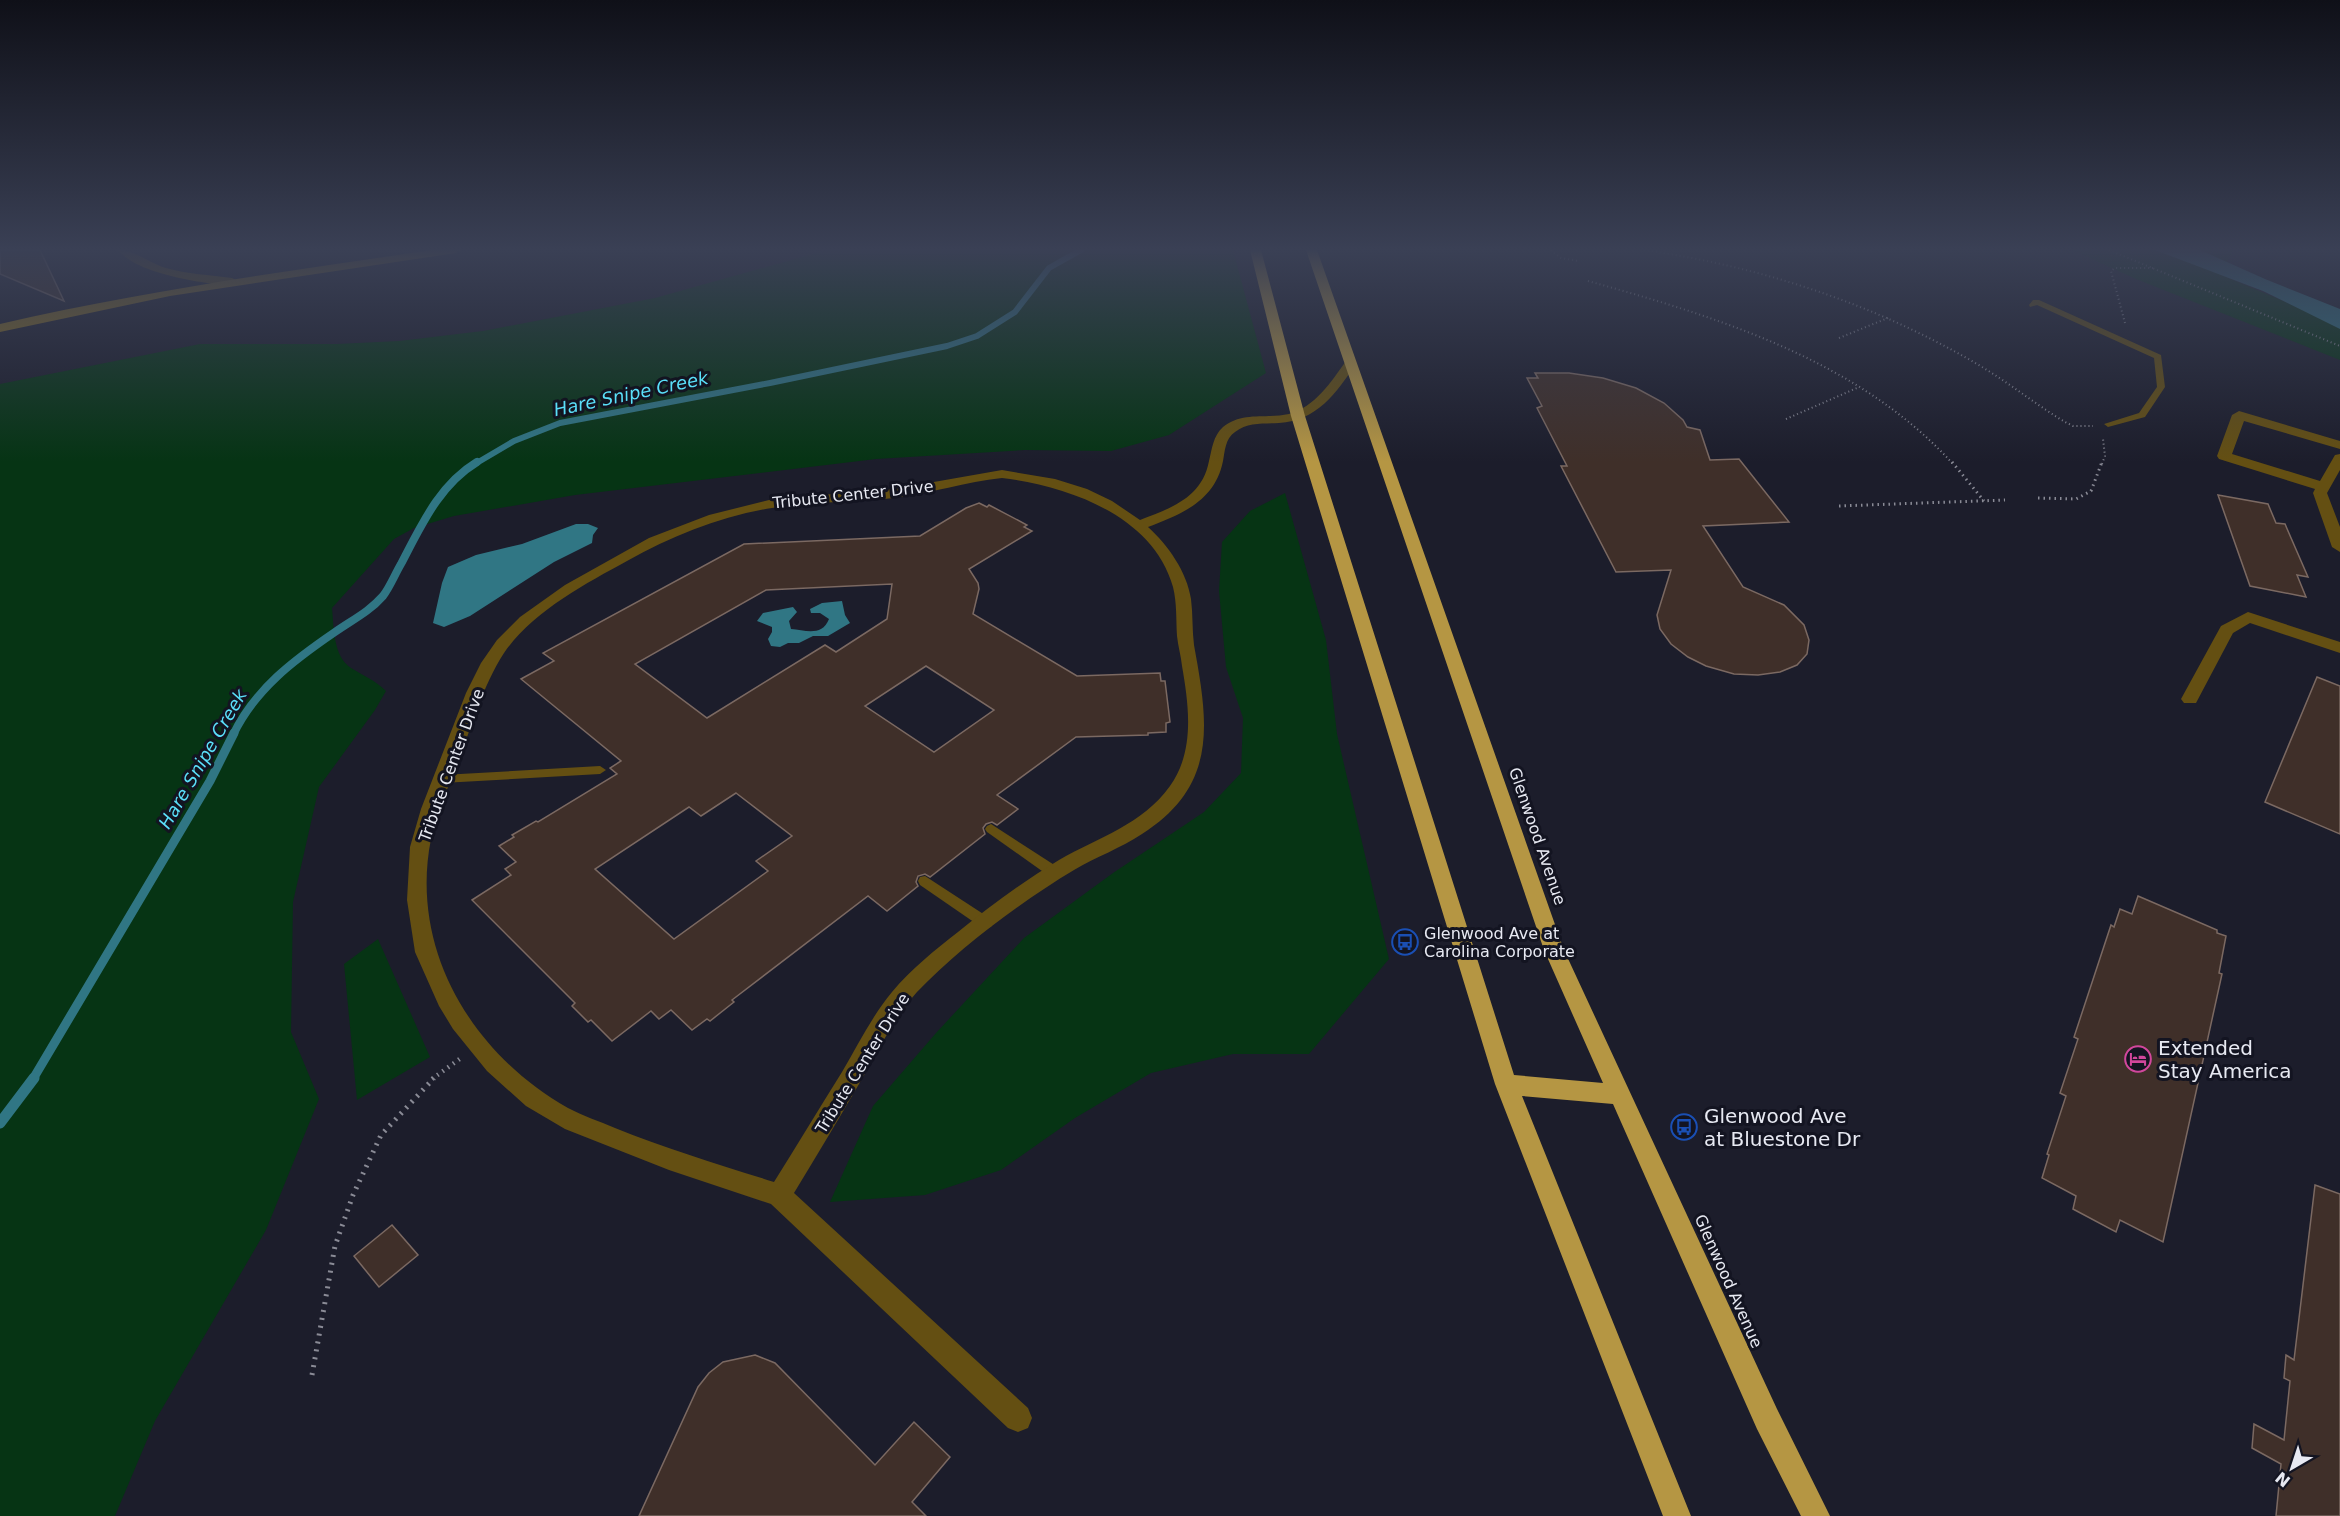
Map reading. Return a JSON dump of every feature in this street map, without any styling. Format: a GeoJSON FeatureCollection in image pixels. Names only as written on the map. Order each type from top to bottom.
{"type":"FeatureCollection","features":[{"type":"Feature","properties":{"kind":"highway"},"geometry":{"type":"LineString","coordinates":[[1273,321],[1298,416],[1506,1083],[1677,1516]]}},
{"type":"Feature","properties":{"kind":"highway","name":"Glenwood Avenue"},"geometry":{"type":"LineString","coordinates":[[1335,321],[1554,950],[1767,1419],[1816,1516]]}},
{"type":"Feature","properties":{"kind":"highway"},"geometry":{"type":"LineString","coordinates":[[1506,1083],[1620,1095]]}},
{"type":"Feature","properties":{"kind":"street"},"geometry":{"type":"LineString","coordinates":[[0,328],[30,321]]}},
{"type":"Feature","properties":{"kind":"street"},"geometry":{"type":"LineString","coordinates":[[1139,525],[1173,512],[1204,492],[1214,469],[1221,437],[1230,428],[1245,420],[1298,416],[1328,395],[1350,364]]}},
{"type":"Feature","properties":{"kind":"street"},"geometry":{"type":"LineString","coordinates":[[2323,487],[2224,456],[2239,415],[2340,445]]}},
{"type":"Feature","properties":{"kind":"street"},"geometry":{"type":"LineString","coordinates":[[2340,458],[2320,493],[2340,547]]}},
{"type":"Feature","properties":{"kind":"street","name":"Tribute Center Drive"},"geometry":{"type":"LineString","coordinates":[[779,1196],[890,1013],[917,979],[1054,872],[1128,836],[1156,813],[1177,791],[1192,764],[1198,715],[1185,635],[1180,584],[1169,558],[1139,525],[1103,503],[1073,489],[1047,479],[1002,474],[977,476],[911,492],[769,503],[702,522],[623,558],[546,605],[517,628],[498,650],[484,676],[442,779],[420,844],[418,917],[425,951],[459,1019],[479,1046],[516,1086],[559,1115],[634,1147],[779,1196],[1018,1418]]}},
{"type":"Feature","properties":{"kind":"street"},"geometry":{"type":"LineString","coordinates":[[2190,699],[2227,630],[2248,617],[2340,648]]}},
{"type":"Feature","properties":{"kind":"lane"},"geometry":{"type":"LineString","coordinates":[[2079,321],[2158,357],[2161,387],[2142,415],[2108,424]]}},
{"type":"Feature","properties":{"kind":"lane"},"geometry":{"type":"LineString","coordinates":[[442,779],[600,770]]}},
{"type":"Feature","properties":{"kind":"lane"},"geometry":{"type":"LineString","coordinates":[[991,829],[1054,872]]}},
{"type":"Feature","properties":{"kind":"lane"},"geometry":{"type":"LineString","coordinates":[[925,881],[986,923]]}},
{"type":"Feature","properties":{"kind":"path"},"geometry":{"type":"LineString","coordinates":[[1717,321],[1787,349],[1893,411],[1925,436],[1951,461],[1984,501]]}},
{"type":"Feature","properties":{"kind":"path"},"geometry":{"type":"LineString","coordinates":[[1839,338],[1881,321]]}},
{"type":"Feature","properties":{"kind":"path"},"geometry":{"type":"LineString","coordinates":[[1893,321],[1979,365],[2071,425],[2085,424],[2097,430]]}},
{"type":"Feature","properties":{"kind":"path"},"geometry":{"type":"LineString","coordinates":[[2112,335],[2125,326],[2124,321]]}},
{"type":"Feature","properties":{"kind":"path"},"geometry":{"type":"LineString","coordinates":[[2280,321],[2340,346]]}},
{"type":"Feature","properties":{"kind":"path"},"geometry":{"type":"LineString","coordinates":[[1785,419],[1857,388]]}},
{"type":"Feature","properties":{"kind":"path"},"geometry":{"type":"LineString","coordinates":[[2038,498],[2076,499],[2091,491],[2105,456],[2103,439]]}},
{"type":"Feature","properties":{"kind":"path"},"geometry":{"type":"LineString","coordinates":[[1839,506],[2005,500]]}},
{"type":"Feature","properties":{"kind":"path"},"geometry":{"type":"LineString","coordinates":[[312,1375],[335,1246],[353,1195],[381,1135],[429,1081],[479,1046]]}},
{"type":"Feature","properties":{"kind":"green space"},"geometry":{"type":"Polygon","coordinates":[[[536,321],[1252,321],[1266,373],[1169,435],[1111,451],[1025,450],[876,459],[575,495],[454,516],[414,528],[394,539],[332,608],[334,633],[345,663],[386,691],[375,710],[319,787],[293,902],[291,1032],[319,1099],[266,1230],[155,1421],[115,1516],[0,1516],[0,384],[200,344],[337,344],[399,341],[483,331],[536,321]]]}},
{"type":"Feature","properties":{"kind":"green space"},"geometry":{"type":"Polygon","coordinates":[[[2241,321],[2330,321],[2340,325],[2340,360],[2241,321]]]}},
{"type":"Feature","properties":{"kind":"green space"},"geometry":{"type":"Polygon","coordinates":[[[1285,493],[1326,640],[1337,734],[1389,959],[1309,1054],[1233,1054],[1151,1073],[1075,1118],[1001,1170],[925,1195],[830,1202],[873,1106],[936,1033],[1024,938],[1113,873],[1204,812],[1241,773],[1243,718],[1226,667],[1219,591],[1222,542],[1250,511],[1285,493]]]}},
{"type":"Feature","properties":{"kind":"green space"},"geometry":{"type":"Polygon","coordinates":[[[378,939],[430,1057],[357,1100],[344,964],[378,939]]]}},
{"type":"Feature","properties":{"kind":"water"},"geometry":{"type":"Polygon","coordinates":[[[2323,321],[2340,321],[2340,329],[2323,321]]]}},
{"type":"Feature","properties":{"kind":"water"},"geometry":{"type":"Polygon","coordinates":[[[576,524],[588,524],[598,528],[593,535],[592,543],[554,562],[470,616],[444,627],[433,623],[448,567],[476,555],[522,544],[576,524]]]}},
{"type":"Feature","properties":{"kind":"water"},"geometry":{"type":"Polygon","coordinates":[[[842,601],[845,615],[850,623],[828,636],[813,636],[799,643],[788,643],[780,647],[771,646],[768,639],[772,627],[757,621],[763,613],[793,607],[797,612],[789,621],[791,629],[818,630],[826,625],[829,619],[820,613],[811,613],[810,609],[822,603],[842,601]]]}},
{"type":"Feature","properties":{"kind":"building"},"geometry":{"type":"Polygon","coordinates":[[[1535,373],[1569,373],[1603,378],[1636,388],[1664,403],[1683,420],[1687,427],[1700,430],[1710,460],[1739,459],[1789,522],[1703,526],[1743,587],[1784,605],[1804,625],[1809,640],[1807,654],[1797,665],[1780,672],[1758,675],[1734,674],[1706,666],[1688,657],[1671,644],[1660,629],[1657,615],[1671,570],[1616,572],[1561,466],[1567,466],[1537,408],[1542,406],[1527,378],[1538,378],[1535,373]]]}},
{"type":"Feature","properties":{"kind":"building"},"geometry":{"type":"Polygon","coordinates":[[[2218,495],[2268,504],[2276,523],[2285,524],[2308,577],[2297,575],[2306,597],[2250,586],[2218,495]]]}},
{"type":"Feature","properties":{"kind":"building"},"geometry":{"type":"Polygon","coordinates":[[[979,503],[987,507],[989,505],[1027,525],[1024,527],[1032,531],[969,569],[979,589],[973,614],[1077,676],[1160,673],[1161,681],[1165,681],[1170,722],[1166,723],[1166,732],[1148,733],[1148,735],[1076,737],[997,795],[1018,809],[997,825],[992,822],[986,824],[983,828],[985,834],[930,877],[925,874],[918,876],[916,882],[918,886],[887,911],[868,896],[732,1000],[734,1002],[710,1021],[707,1019],[692,1030],[671,1010],[659,1019],[651,1011],[612,1041],[591,1020],[588,1022],[572,1006],[575,1003],[472,900],[511,875],[505,869],[516,862],[499,846],[514,837],[512,835],[538,822],[617,774],[610,768],[621,761],[521,679],[554,661],[543,653],[744,544],[920,536],[966,508],[979,503]],[[892,584],[766,590],[635,664],[707,718],[825,645],[836,652],[887,619],[892,584]],[[926,666],[865,706],[934,752],[994,710],[926,666]],[[736,793],[701,816],[689,807],[595,869],[674,939],[768,871],[756,861],[792,836],[736,793]]]}},
{"type":"Feature","properties":{"kind":"building"},"geometry":{"type":"Polygon","coordinates":[[[2317,677],[2340,686],[2340,834],[2265,802],[2317,677]]]}},
{"type":"Feature","properties":{"kind":"building","name":"Extended Stay America"},"geometry":{"type":"Polygon","coordinates":[[[2138,896],[2226,936],[2219,973],[2222,974],[2163,1242],[2120,1220],[2116,1232],[2073,1209],[2076,1196],[2042,1178],[2049,1155],[2047,1154],[2066,1096],[2060,1093],[2078,1039],[2074,1037],[2111,925],[2114,927],[2120,909],[2132,914],[2138,896]]]}},
{"type":"Feature","properties":{"kind":"building"},"geometry":{"type":"Polygon","coordinates":[[[2315,1185],[2340,1194],[2340,1516],[2276,1516],[2281,1464],[2252,1448],[2254,1424],[2284,1440],[2290,1381],[2284,1378],[2286,1355],[2294,1360],[2315,1185]]]}},
{"type":"Feature","properties":{"kind":"building"},"geometry":{"type":"Polygon","coordinates":[[[392,1225],[418,1255],[379,1287],[354,1256],[392,1225]]]}},
{"type":"Feature","properties":{"kind":"building"},"geometry":{"type":"Polygon","coordinates":[[[755,1355],[775,1363],[875,1465],[914,1422],[950,1457],[912,1502],[926,1516],[639,1516],[698,1387],[709,1373],[723,1362],[755,1355]]]}},
{"type":"Feature","properties":{"kind":"waterway","name":"Hare Snipe Creek"},"geometry":{"type":"LineString","coordinates":[[475,464],[514,441],[560,423],[947,346],[977,336],[1001,321]]}},
{"type":"Feature","properties":{"kind":"waterway","name":"Hare Snipe Creek"},"geometry":{"type":"LineString","coordinates":[[233,735],[252,703],[277,677],[305,653],[378,602],[390,585],[432,507],[452,482],[477,462]]}},
{"type":"Feature","properties":{"kind":"waterway","name":"Hare Snipe Creek"},"geometry":{"type":"LineString","coordinates":[[33,1079],[210,781],[233,735]]}},
{"type":"Feature","properties":{"kind":"waterway","name":"Hare Snipe Creek"},"geometry":{"type":"LineString","coordinates":[[0,1123],[34,1078]]}},
{"type":"Feature","properties":{"kind":"place","name":"Glenwood Ave at Carolina Corporate"},"geometry":{"type":"Point","coordinates":[1405,942]}},
{"type":"Feature","properties":{"kind":"place","name":"Extended Stay America"},"geometry":{"type":"Point","coordinates":[2138,1059]}},
{"type":"Feature","properties":{"kind":"place","name":"Glenwood Ave at Bluestone Dr"},"geometry":{"type":"Point","coordinates":[1684,1127]}}]}
